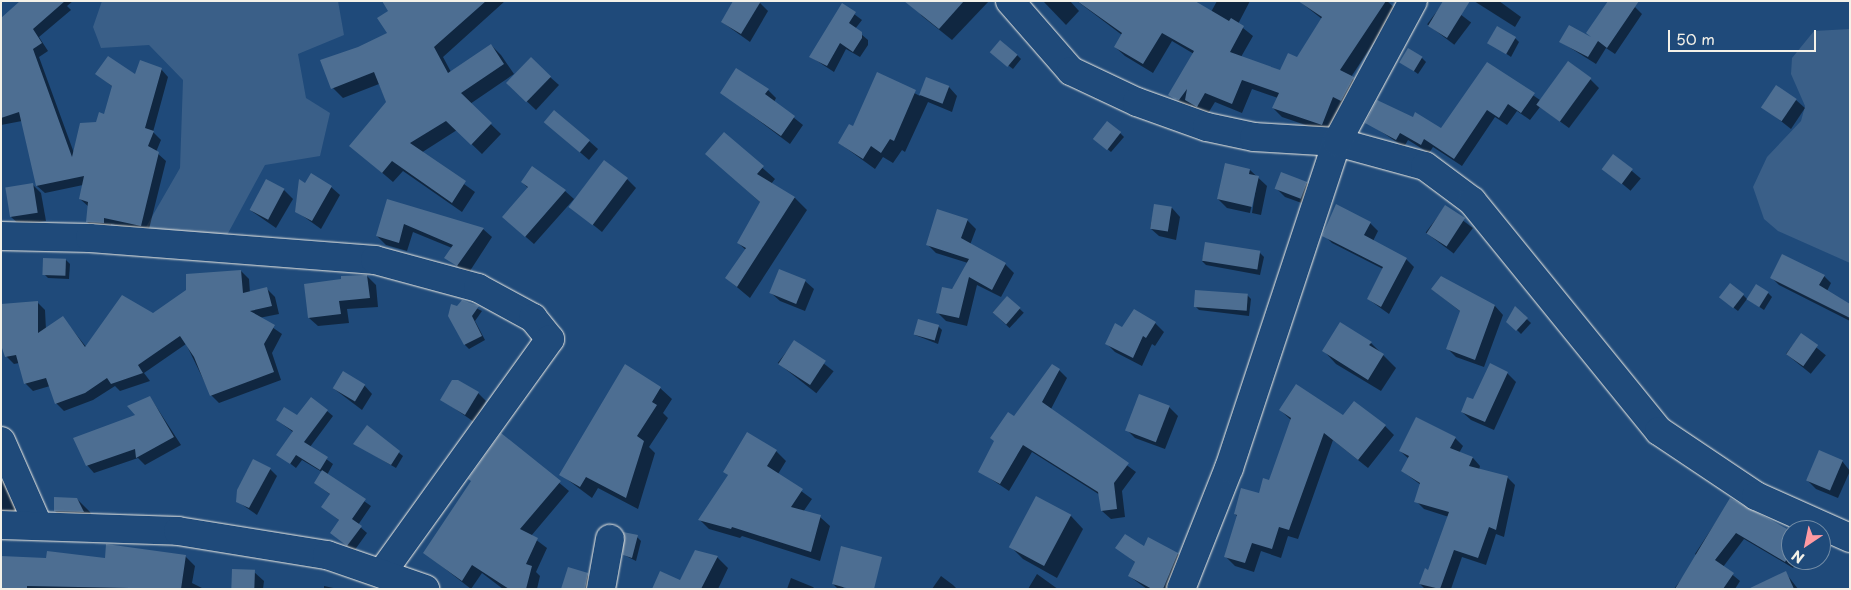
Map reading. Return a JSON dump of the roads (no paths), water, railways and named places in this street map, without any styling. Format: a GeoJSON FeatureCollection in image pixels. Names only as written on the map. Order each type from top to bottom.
{"type":"FeatureCollection","features":[{"type":"Feature","properties":{"kind":"street"},"geometry":{"type":"LineString","coordinates":[[1010,1],[1071,71],[1138,102],[1207,127],[1254,137],[1337,142],[1425,166],[1472,201],[1659,431],[1756,496],[1850,538]]}},
{"type":"Feature","properties":{"kind":"street"},"geometry":{"type":"LineString","coordinates":[[1181,589],[1229,468],[1337,142],[1413,1]]}},
{"type":"Feature","properties":{"kind":"street"},"geometry":{"type":"LineString","coordinates":[[1,236],[130,241],[374,260],[478,288],[533,318],[550,339],[381,574]]}},
{"type":"Feature","properties":{"kind":"street"},"geometry":{"type":"LineString","coordinates":[[1,441],[38,525]]}},
{"type":"Feature","properties":{"kind":"street"},"geometry":{"type":"LineString","coordinates":[[1,525],[178,532],[327,555],[425,589]]}},
{"type":"Feature","properties":{"kind":"street"},"geometry":{"type":"LineString","coordinates":[[602,589],[610,539]]}}]}
